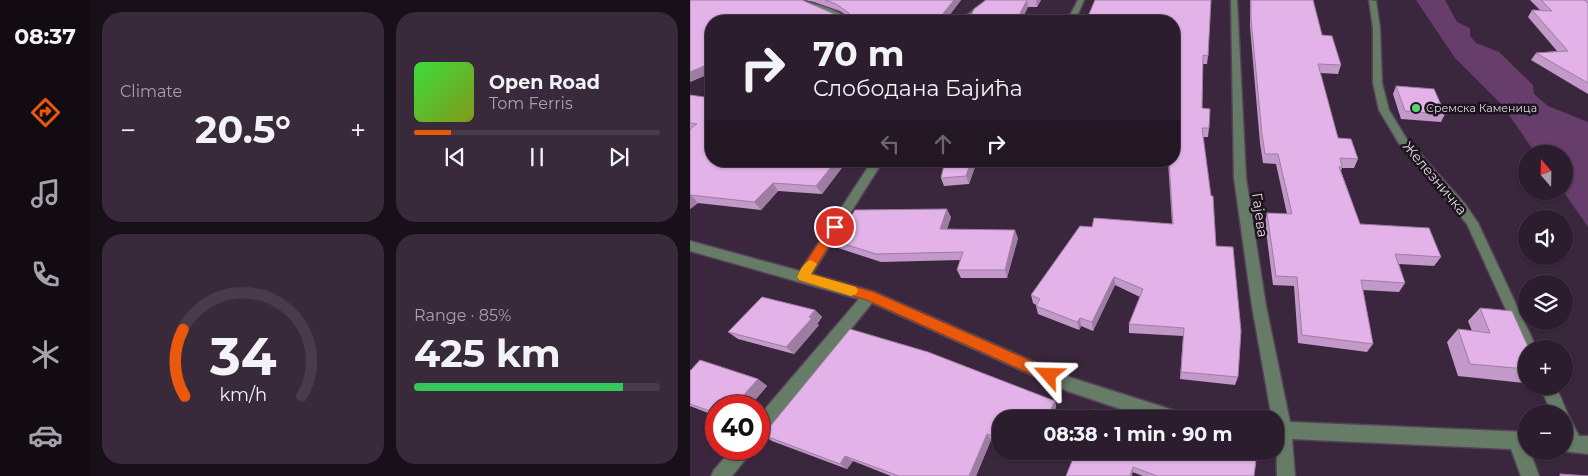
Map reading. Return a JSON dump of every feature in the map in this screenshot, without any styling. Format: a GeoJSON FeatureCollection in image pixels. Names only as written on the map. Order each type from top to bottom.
{"type":"FeatureCollection","features":[{"type":"Feature","properties":{"kind":"street"},"geometry":{"type":"LineString","coordinates":[[793,0],[840,15]]}},
{"type":"Feature","properties":{"kind":"street"},"geometry":{"type":"LineString","coordinates":[[972,15],[992,0]]}},
{"type":"Feature","properties":{"kind":"street"},"geometry":{"type":"LineString","coordinates":[[1074,15],[1081,0]]}},
{"type":"Feature","properties":{"kind":"street","name":"Гајева"},"geometry":{"type":"LineString","coordinates":[[1234,0],[1240,178],[1277,410]]}},
{"type":"Feature","properties":{"kind":"street","name":"Железничка"},"geometry":{"type":"LineString","coordinates":[[1372,1],[1378,26],[1375,76],[1377,91],[1385,112],[1420,162],[1454,198],[1472,222],[1526,340]]}},
{"type":"Feature","properties":{"kind":"street"},"geometry":{"type":"LineString","coordinates":[[803,277],[874,167]]}},
{"type":"Feature","properties":{"kind":"street"},"geometry":{"type":"LineString","coordinates":[[690,246],[870,296],[1067,384],[1148,410]]}},
{"type":"Feature","properties":{"kind":"street"},"geometry":{"type":"LineString","coordinates":[[770,416],[870,296]]}},
{"type":"Feature","properties":{"kind":"street"},"geometry":{"type":"LineString","coordinates":[[1284,430],[1518,441]]}},
{"type":"Feature","properties":{"kind":"street"},"geometry":{"type":"LineString","coordinates":[[720,476],[734,460]]}},
{"type":"Feature","properties":{"kind":"street","name":"Гајева"},"geometry":{"type":"LineString","coordinates":[[1284,460],[1286,476]]}},
{"type":"Feature","properties":{"kind":"street"},"geometry":{"type":"LineString","coordinates":[[1526,460],[1530,476]]}},
{"type":"Feature","properties":{"kind":"shaded area"},"geometry":{"type":"Polygon","coordinates":[[[1416,0],[1445,0],[1457,22],[1470,28],[1470,36],[1476,43],[1499,52],[1533,85],[1534,94],[1548,106],[1588,122],[1588,227],[1569,200],[1573,200],[1573,145],[1530,145],[1502,105],[1455,58],[1416,0]]]}},
{"type":"Feature","properties":{"kind":"building"},"geometry":{"type":"Polygon","coordinates":[[[690,0],[802,0],[837,15],[705,15],[705,66],[690,72],[690,0]]]}},
{"type":"Feature","properties":{"kind":"building"},"geometry":{"type":"Polygon","coordinates":[[[825,0],[954,0],[942,15],[849,15],[849,13],[836,4],[825,0]]]}},
{"type":"Feature","properties":{"kind":"building"},"geometry":{"type":"Polygon","coordinates":[[[986,0],[1027,0],[1019,15],[971,15],[974,9],[986,0]]]}},
{"type":"Feature","properties":{"kind":"building"},"geometry":{"type":"Polygon","coordinates":[[[1095,0],[1211,0],[1208,56],[1203,55],[1202,108],[1210,109],[1209,128],[1202,128],[1211,196],[1213,196],[1216,246],[1233,247],[1241,331],[1238,377],[1181,372],[1184,328],[1129,324],[1143,289],[1114,277],[1092,322],[1080,318],[1077,322],[1036,306],[1040,299],[1031,295],[1080,226],[1092,227],[1094,218],[1173,224],[1169,167],[1180,167],[1180,15],[1089,15],[1095,0]]]}},
{"type":"Feature","properties":{"kind":"building"},"geometry":{"type":"Polygon","coordinates":[[[1251,0],[1313,0],[1322,35],[1332,36],[1341,65],[1318,64],[1338,138],[1351,139],[1358,159],[1340,158],[1342,167],[1339,167],[1360,224],[1429,228],[1441,257],[1395,254],[1405,283],[1361,280],[1373,344],[1302,335],[1297,277],[1276,276],[1267,213],[1292,214],[1278,154],[1265,154],[1251,19],[1251,0]]]}},
{"type":"Feature","properties":{"kind":"building"},"geometry":{"type":"Polygon","coordinates":[[[1541,0],[1584,0],[1588,3],[1588,83],[1536,53],[1568,51],[1532,10],[1552,11],[1541,0]]]}},
{"type":"Feature","properties":{"kind":"building"},"geometry":{"type":"Polygon","coordinates":[[[1396,86],[1434,89],[1445,114],[1405,111],[1396,86]]]}},
{"type":"Feature","properties":{"kind":"building"},"geometry":{"type":"Polygon","coordinates":[[[690,95],[705,97],[705,167],[831,167],[816,186],[773,183],[754,202],[690,195],[690,129],[697,124],[690,123],[690,95]]]}},
{"type":"Feature","properties":{"kind":"building"},"geometry":{"type":"Polygon","coordinates":[[[944,167],[969,167],[966,176],[941,178],[944,167]]]}},
{"type":"Feature","properties":{"kind":"building"},"geometry":{"type":"Polygon","coordinates":[[[947,209],[940,229],[1015,230],[1005,270],[957,270],[963,252],[876,254],[829,239],[850,218],[855,210],[947,209]]]}},
{"type":"Feature","properties":{"kind":"building"},"geometry":{"type":"Polygon","coordinates":[[[762,297],[815,310],[809,317],[812,318],[786,347],[728,332],[762,297]]]}},
{"type":"Feature","properties":{"kind":"building"},"geometry":{"type":"Polygon","coordinates":[[[1480,308],[1512,311],[1518,324],[1518,330],[1520,330],[1525,340],[1518,340],[1518,368],[1470,364],[1458,329],[1490,333],[1480,308]]]}},
{"type":"Feature","properties":{"kind":"building"},"geometry":{"type":"Polygon","coordinates":[[[850,329],[928,352],[1055,401],[1050,410],[992,410],[992,436],[987,434],[969,476],[899,476],[845,456],[840,464],[770,438],[770,426],[850,329]]]}},
{"type":"Feature","properties":{"kind":"building"},"geometry":{"type":"Polygon","coordinates":[[[700,360],[758,379],[744,395],[705,395],[705,409],[690,404],[690,371],[700,360]]]}},
{"type":"Feature","properties":{"kind":"building"},"geometry":{"type":"Polygon","coordinates":[[[1072,460],[1256,460],[1254,476],[1157,476],[1133,467],[1130,476],[1066,476],[1072,460]]]}},
{"type":"Feature","properties":{"kind":"building"},"geometry":{"type":"Polygon","coordinates":[[[1560,474],[1588,476],[1560,476],[1560,474]]]}},
{"type":"Feature","properties":{"kind":"slow traffic"},"geometry":{"type":"LineString","coordinates":[[811,264],[803,277],[851,291]]}},
{"type":"Feature","properties":{"kind":"place","name":"Сремска Каменица"},"geometry":{"type":"Point","coordinates":[1416,108]}},
{"type":"Feature","properties":{"kind":"route"},"geometry":{"type":"LineString","coordinates":[[835,227],[803,277],[870,296],[1049,375]]}}]}
